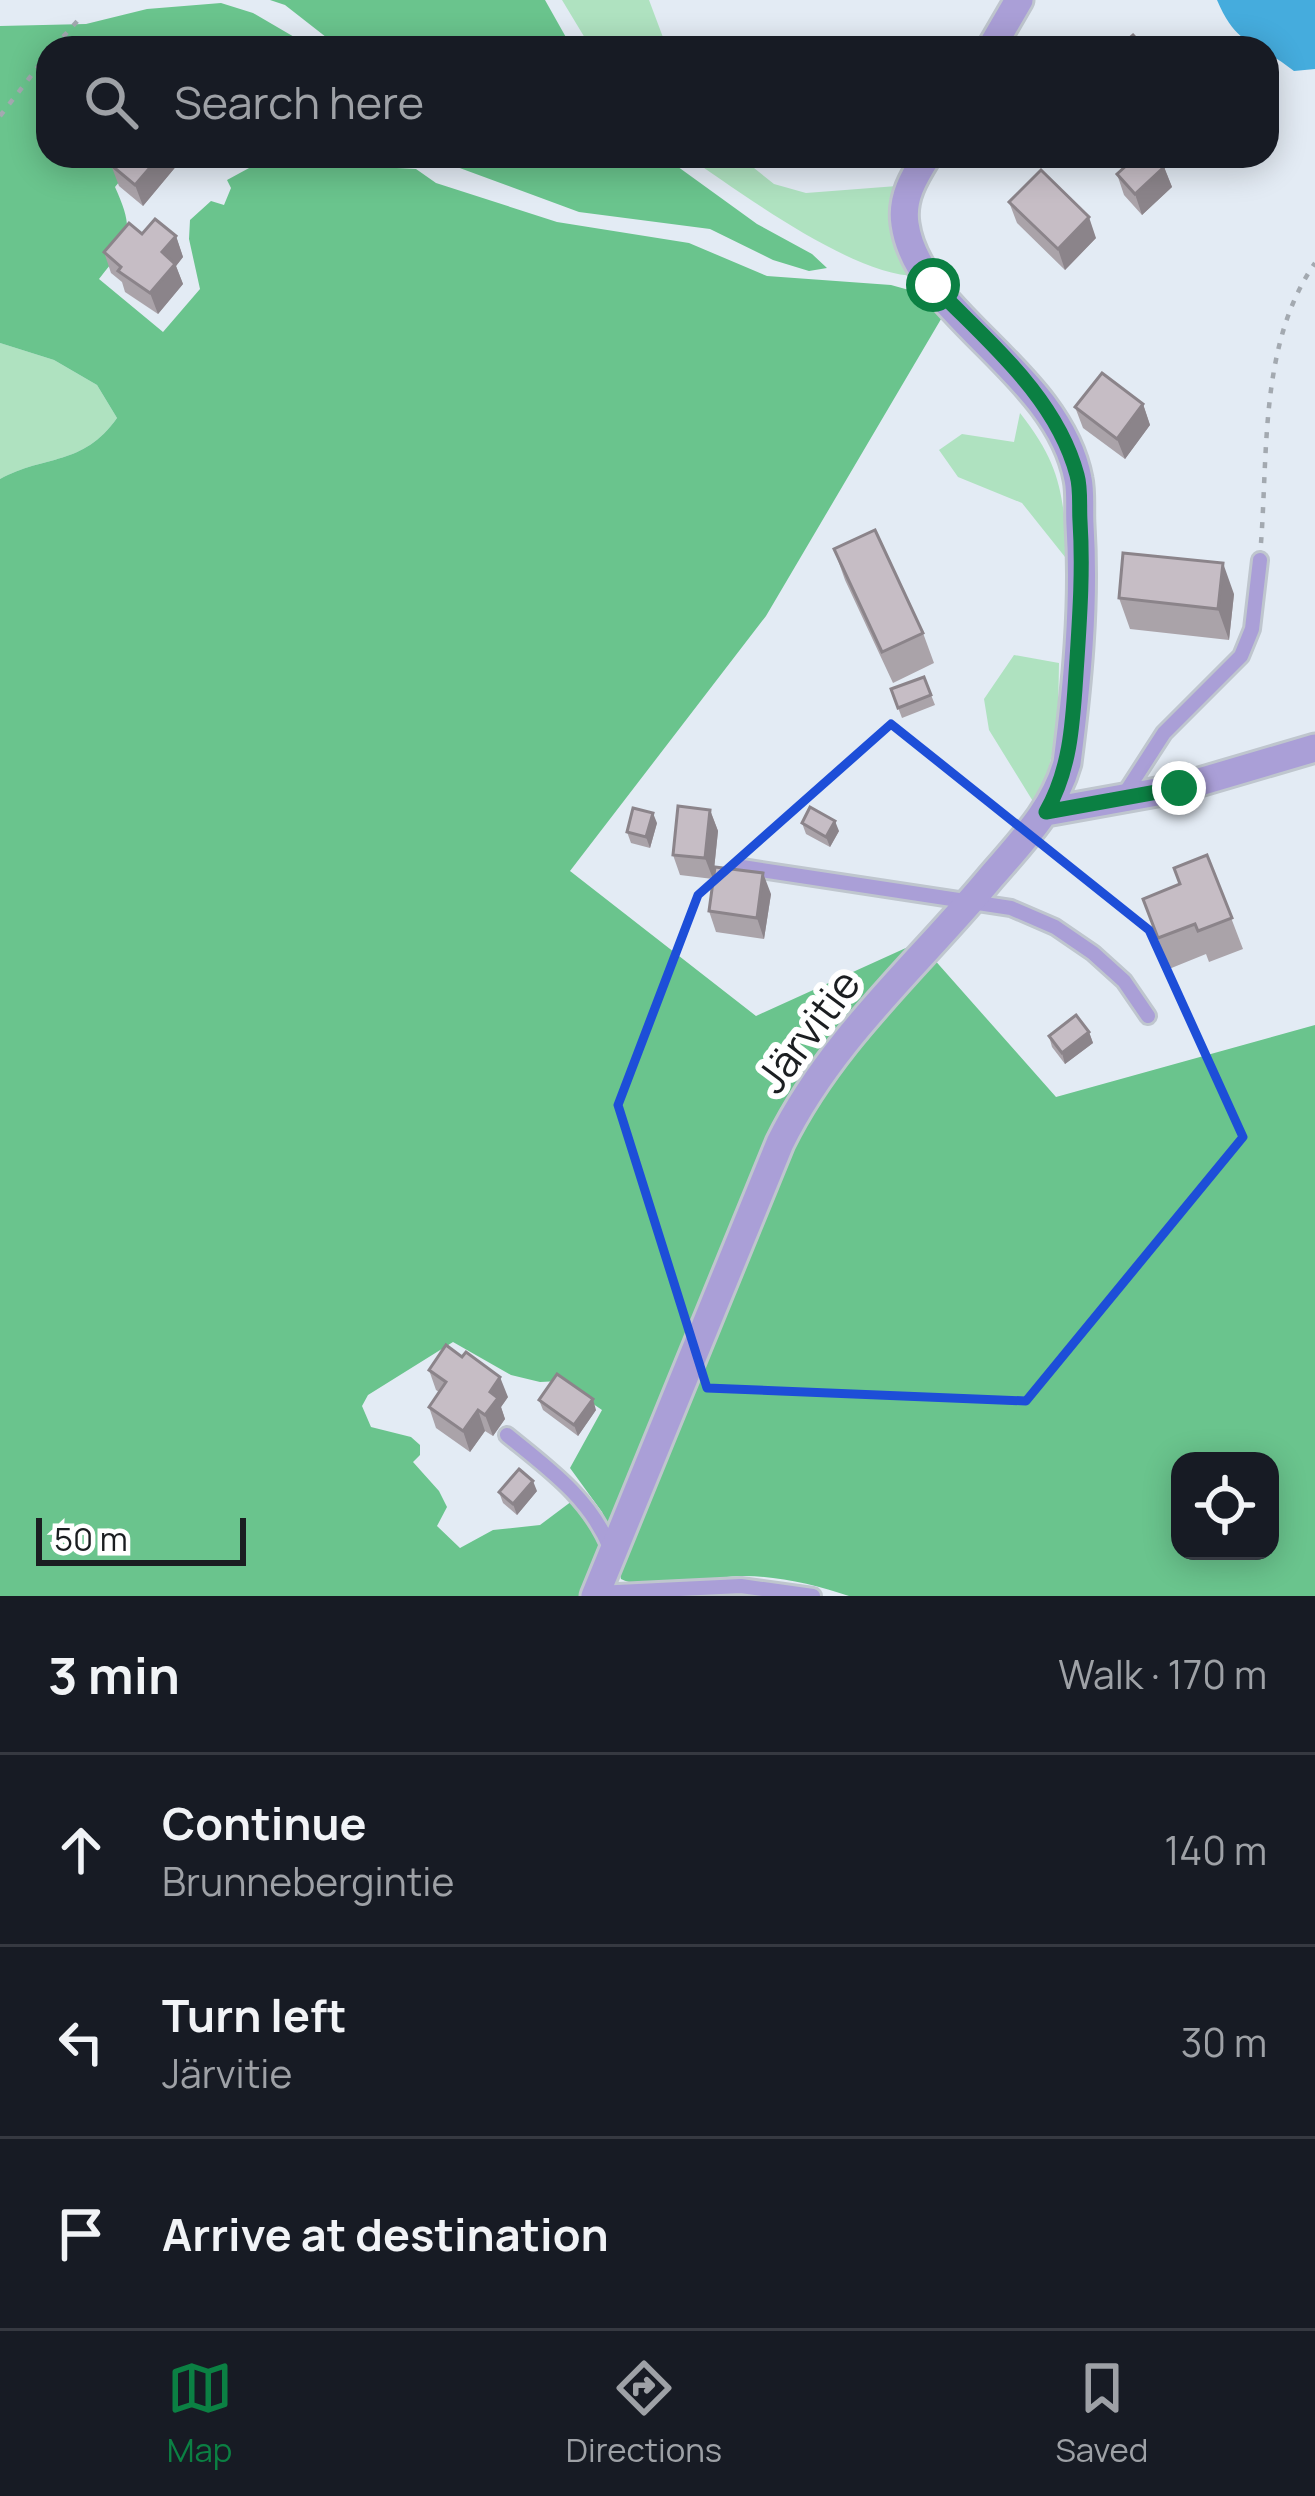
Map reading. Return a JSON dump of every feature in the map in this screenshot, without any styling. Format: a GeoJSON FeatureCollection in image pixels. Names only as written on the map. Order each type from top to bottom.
{"type":"FeatureCollection","features":[{"type":"Feature","properties":{"kind":"street"},"geometry":{"type":"LineString","coordinates":[[998,36],[1019,0]]}},
{"type":"Feature","properties":{"kind":"street","name":"Järvitie"},"geometry":{"type":"LineString","coordinates":[[596,1594],[803,1096],[833,1054],[1046,812],[1067,763],[1083,568],[1078,477],[1059,430],[1030,385],[933,285],[916,256],[905,226],[905,201],[921,168]]}},
{"type":"Feature","properties":{"kind":"street"},"geometry":{"type":"LineString","coordinates":[[1046,812],[1179,788],[1315,748]]}},
{"type":"Feature","properties":{"kind":"lane"},"geometry":{"type":"LineString","coordinates":[[1124,795],[1164,733],[1241,656],[1252,629],[1260,560]]}},
{"type":"Feature","properties":{"kind":"lane"},"geometry":{"type":"LineString","coordinates":[[742,868],[1011,908],[1055,927],[1094,952],[1124,981],[1148,1016]]}},
{"type":"Feature","properties":{"kind":"lane"},"geometry":{"type":"LineString","coordinates":[[507,1435],[559,1477],[598,1517],[613,1554]]}},
{"type":"Feature","properties":{"kind":"lane"},"geometry":{"type":"LineString","coordinates":[[596,1594],[741,1586],[813,1596]]}},
{"type":"Feature","properties":{"kind":"path"},"geometry":{"type":"LineString","coordinates":[[64,36],[81,17]]}},
{"type":"Feature","properties":{"kind":"path"},"geometry":{"type":"LineString","coordinates":[[0,116],[36,70]]}},
{"type":"Feature","properties":{"kind":"path"},"geometry":{"type":"LineString","coordinates":[[1260,560],[1279,346],[1288,310],[1315,263]]}},
{"type":"Feature","properties":{"kind":"highlighted area"},"geometry":{"type":"Polygon","coordinates":[[[891,724],[1149,930],[1243,1137],[1026,1401],[707,1388],[618,1105],[698,895],[891,724]]]}},
{"type":"Feature","properties":{"kind":"green space"},"geometry":{"type":"Polygon","coordinates":[[[270,0],[545,0],[565,36],[325,36],[285,5],[270,0]]]}},
{"type":"Feature","properties":{"kind":"green space"},"geometry":{"type":"Polygon","coordinates":[[[562,0],[649,0],[662,36],[584,36],[562,0]]]}},
{"type":"Feature","properties":{"kind":"green space"},"geometry":{"type":"Polygon","coordinates":[[[221,3],[253,13],[292,36],[36,36],[36,168],[130,168],[115,187],[126,215],[126,236],[99,279],[163,332],[200,289],[189,239],[190,220],[211,201],[224,205],[231,188],[227,180],[249,168],[416,169],[436,183],[557,222],[689,243],[767,276],[891,285],[927,295],[944,314],[766,616],[570,871],[756,1016],[919,942],[812,1059],[783,1108],[613,1537],[602,1512],[570,1468],[602,1410],[560,1381],[511,1375],[453,1342],[368,1395],[362,1406],[371,1427],[411,1437],[420,1445],[420,1455],[413,1462],[447,1507],[437,1526],[460,1548],[493,1530],[540,1525],[572,1501],[593,1520],[604,1548],[581,1596],[0,1596],[0,479],[77,452],[104,434],[117,418],[97,385],[54,360],[0,343],[0,26],[86,24],[147,9],[221,3]]]}},
{"type":"Feature","properties":{"kind":"green space"},"geometry":{"type":"Polygon","coordinates":[[[460,168],[680,168],[827,268],[809,271],[773,260],[710,229],[579,212],[460,168]]]}},
{"type":"Feature","properties":{"kind":"green space"},"geometry":{"type":"Polygon","coordinates":[[[705,168],[754,168],[774,184],[806,193],[897,186],[918,276],[862,263],[767,210],[705,168]]]}},
{"type":"Feature","properties":{"kind":"green space"},"geometry":{"type":"Polygon","coordinates":[[[0,343],[54,360],[97,385],[117,418],[104,434],[77,452],[0,479],[0,343]]]}},
{"type":"Feature","properties":{"kind":"green space"},"geometry":{"type":"Polygon","coordinates":[[[1020,413],[1053,466],[1069,562],[1022,503],[958,477],[939,450],[962,434],[1014,442],[1020,413]]]}},
{"type":"Feature","properties":{"kind":"green space"},"geometry":{"type":"Polygon","coordinates":[[[1014,655],[1059,663],[1053,752],[1034,803],[989,730],[984,699],[1014,655]]]}},
{"type":"Feature","properties":{"kind":"green space"},"geometry":{"type":"Polygon","coordinates":[[[932,957],[1056,1097],[1315,1025],[1315,1596],[849,1596],[758,1576],[635,1584],[621,1579],[617,1562],[815,1088],[932,957]]]}},
{"type":"Feature","properties":{"kind":"water"},"geometry":{"type":"Polygon","coordinates":[[[1217,0],[1315,0],[1315,69],[1294,71],[1279,61],[1279,36],[1241,36],[1217,0]]]}},
{"type":"Feature","properties":{"kind":"building"},"geometry":{"type":"Polygon","coordinates":[[[115,168],[150,168],[135,185],[115,168]]]}},
{"type":"Feature","properties":{"kind":"building"},"geometry":{"type":"Polygon","coordinates":[[[1124,168],[1163,168],[1135,194],[1117,174],[1124,168]]]}},
{"type":"Feature","properties":{"kind":"building"},"geometry":{"type":"Polygon","coordinates":[[[1041,170],[1089,217],[1058,249],[1009,202],[1041,170]]]}},
{"type":"Feature","properties":{"kind":"building"},"geometry":{"type":"Polygon","coordinates":[[[155,219],[176,236],[162,252],[175,264],[150,293],[118,271],[121,267],[104,252],[129,223],[142,234],[155,219]]]}},
{"type":"Feature","properties":{"kind":"building"},"geometry":{"type":"Polygon","coordinates":[[[1102,373],[1143,404],[1117,439],[1075,407],[1102,373]]]}},
{"type":"Feature","properties":{"kind":"building"},"geometry":{"type":"Polygon","coordinates":[[[875,530],[923,633],[882,652],[834,549],[875,530]]]}},
{"type":"Feature","properties":{"kind":"building"},"geometry":{"type":"Polygon","coordinates":[[[1123,553],[1223,563],[1218,609],[1119,598],[1123,553]]]}},
{"type":"Feature","properties":{"kind":"building"},"geometry":{"type":"Polygon","coordinates":[[[924,677],[931,695],[898,708],[891,689],[924,677]]]}},
{"type":"Feature","properties":{"kind":"building"},"geometry":{"type":"Polygon","coordinates":[[[678,806],[710,810],[705,858],[673,855],[678,806]]]}},
{"type":"Feature","properties":{"kind":"building"},"geometry":{"type":"Polygon","coordinates":[[[810,807],[835,821],[826,837],[802,823],[810,807]]]}},
{"type":"Feature","properties":{"kind":"building"},"geometry":{"type":"Polygon","coordinates":[[[633,808],[653,813],[646,837],[627,832],[633,808]]]}},
{"type":"Feature","properties":{"kind":"building"},"geometry":{"type":"Polygon","coordinates":[[[1207,855],[1232,918],[1198,931],[1195,924],[1158,938],[1143,899],[1180,884],[1174,868],[1207,855]]]}},
{"type":"Feature","properties":{"kind":"building"},"geometry":{"type":"Polygon","coordinates":[[[715,867],[763,873],[757,918],[709,911],[715,867]]]}},
{"type":"Feature","properties":{"kind":"building"},"geometry":{"type":"Polygon","coordinates":[[[1076,1015],[1089,1032],[1062,1053],[1049,1036],[1076,1015]]]}},
{"type":"Feature","properties":{"kind":"building"},"geometry":{"type":"Polygon","coordinates":[[[446,1345],[462,1357],[466,1352],[500,1377],[490,1392],[498,1398],[485,1415],[478,1410],[463,1431],[429,1407],[446,1382],[429,1370],[446,1345]]]}},
{"type":"Feature","properties":{"kind":"building"},"geometry":{"type":"Polygon","coordinates":[[[557,1374],[593,1399],[574,1425],[539,1400],[557,1374]]]}},
{"type":"Feature","properties":{"kind":"building"},"geometry":{"type":"Polygon","coordinates":[[[519,1469],[533,1481],[513,1504],[499,1492],[519,1469]]]}},
{"type":"Feature","properties":{"kind":"route"},"geometry":{"type":"LineString","coordinates":[[933,285],[1030,385],[1059,430],[1078,477],[1083,568],[1073,716],[1060,788],[1046,812],[1179,788]]}}]}
